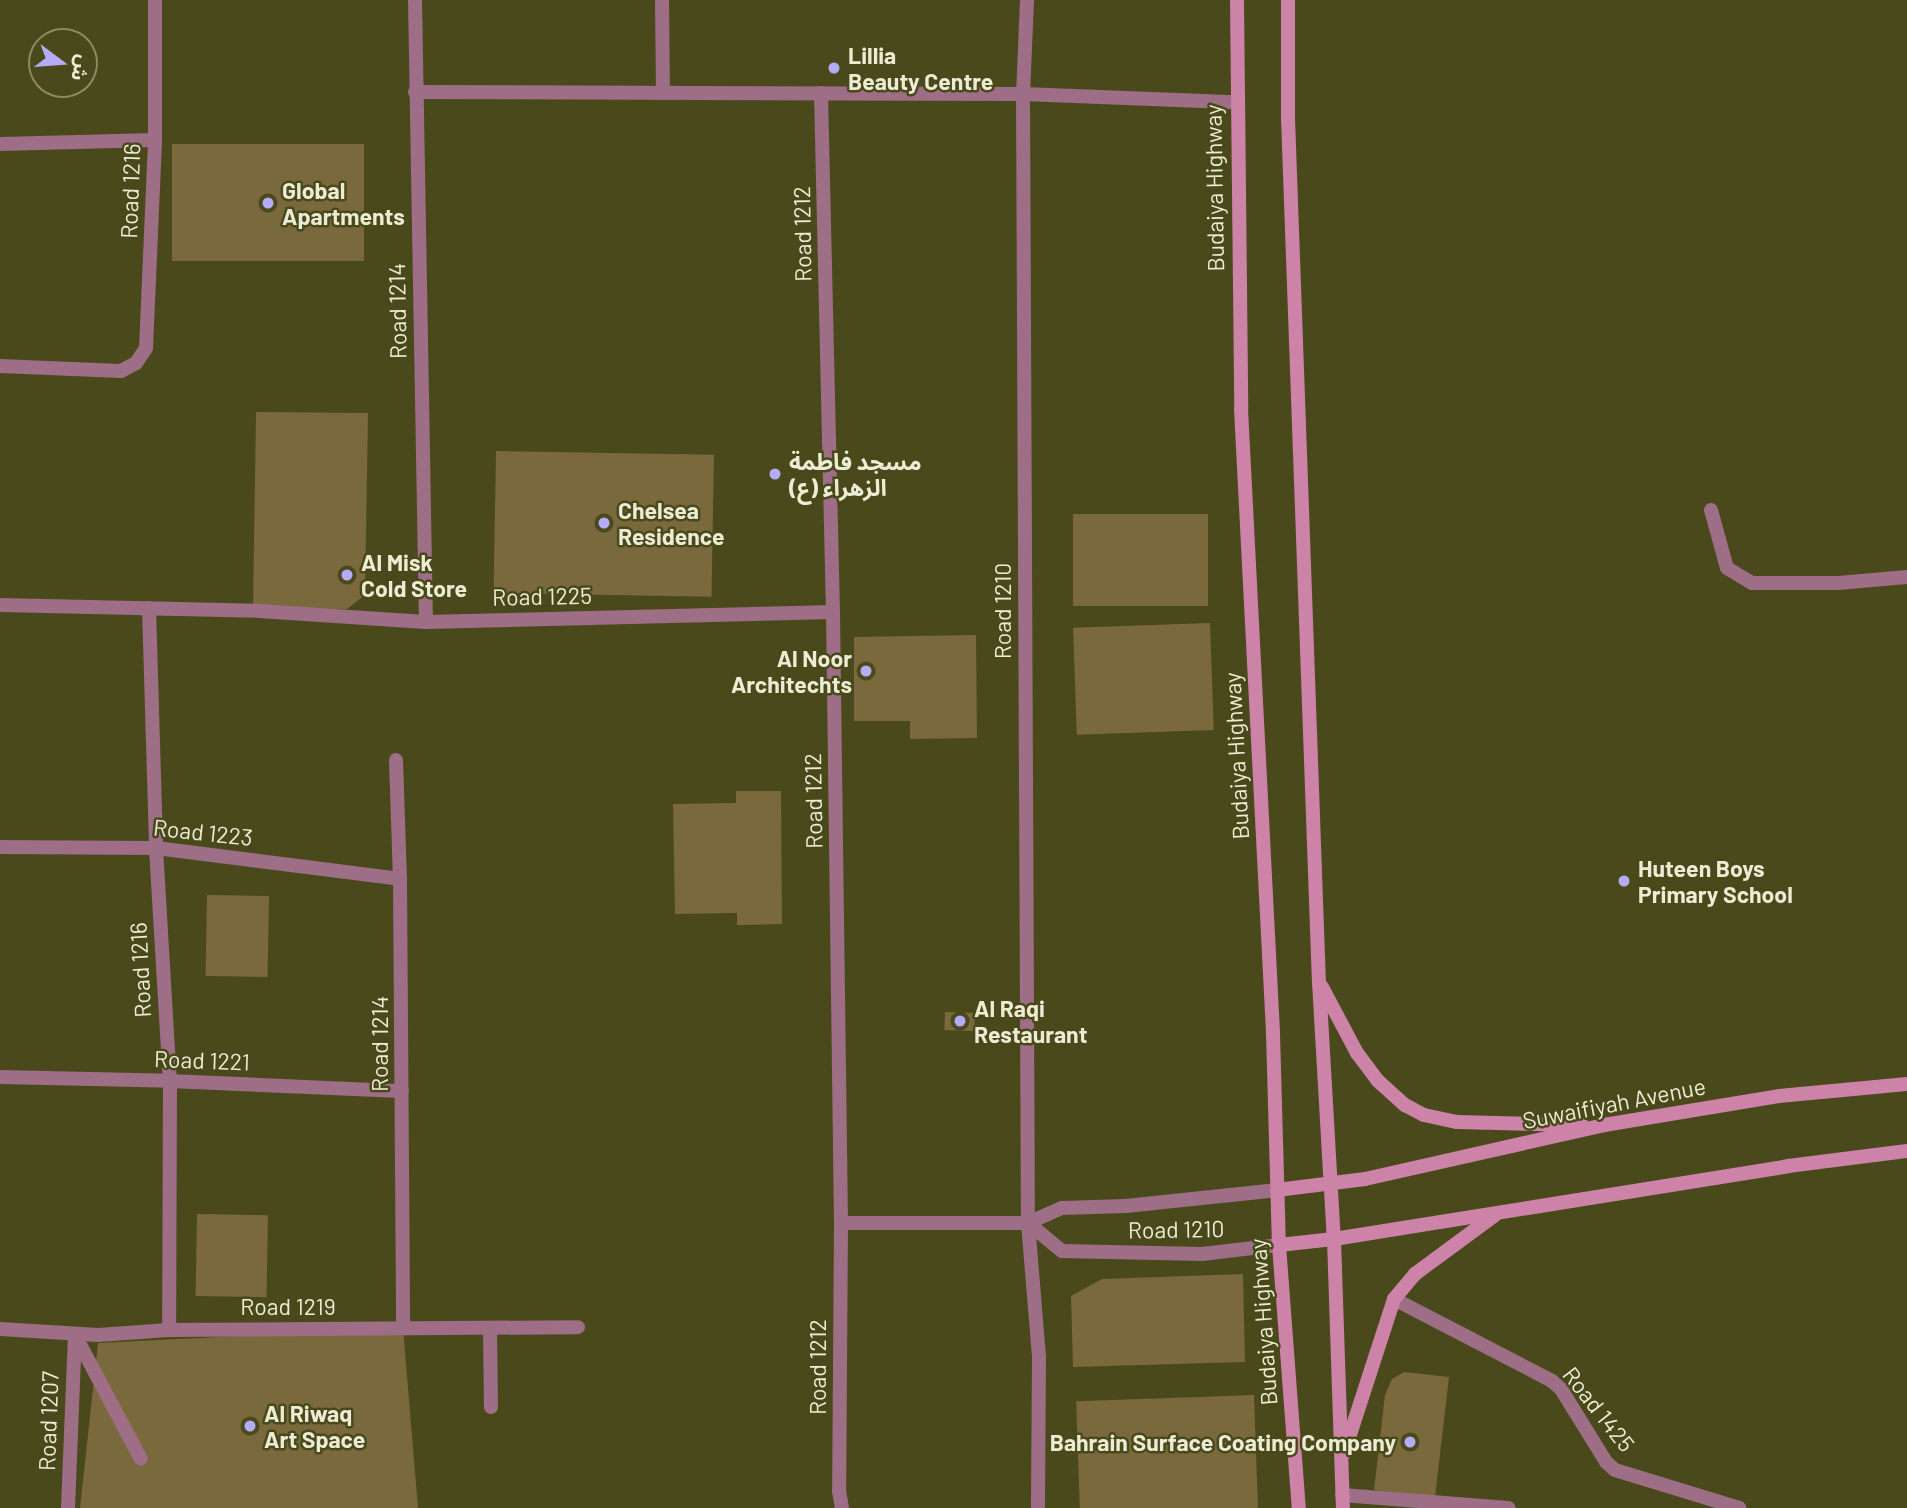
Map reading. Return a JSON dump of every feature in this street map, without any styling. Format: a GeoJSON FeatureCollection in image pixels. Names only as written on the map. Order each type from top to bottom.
{"type":"FeatureCollection","features":[{"type":"Feature","properties":{"kind":"street","name":"Road 1216"},"geometry":{"type":"LineString","coordinates":[[0,366],[121,371],[136,363],[146,348],[155,140],[155,0]]}},
{"type":"Feature","properties":{"kind":"street","name":"Road 1214"},"geometry":{"type":"LineString","coordinates":[[415,0],[426,622]]}},
{"type":"Feature","properties":{"kind":"street"},"geometry":{"type":"LineString","coordinates":[[662,0],[663,92]]}},
{"type":"Feature","properties":{"kind":"street","name":"Road 1210"},"geometry":{"type":"LineString","coordinates":[[1027,0],[1023,94],[1028,1223],[1039,1357],[1038,1508]]}},
{"type":"Feature","properties":{"kind":"street","name":"Budaiya Highway"},"geometry":{"type":"LineString","coordinates":[[1237,0],[1241,409],[1273,1033],[1279,1245],[1298,1508]]}},
{"type":"Feature","properties":{"kind":"street"},"geometry":{"type":"LineString","coordinates":[[1288,0],[1288,118],[1319,982],[1335,1239],[1343,1501],[1508,1508]]}},
{"type":"Feature","properties":{"kind":"street"},"geometry":{"type":"LineString","coordinates":[[415,92],[1023,94],[1236,102]]}},
{"type":"Feature","properties":{"kind":"street","name":"Road 1212"},"geometry":{"type":"LineString","coordinates":[[821,93],[833,612],[841,1223],[839,1491],[842,1508]]}},
{"type":"Feature","properties":{"kind":"street"},"geometry":{"type":"LineString","coordinates":[[0,144],[155,140]]}},
{"type":"Feature","properties":{"kind":"street"},"geometry":{"type":"LineString","coordinates":[[1711,510],[1727,569],[1752,583],[1839,583],[1907,577]]}},
{"type":"Feature","properties":{"kind":"street","name":"Road 1225"},"geometry":{"type":"LineString","coordinates":[[0,605],[149,608],[426,622],[833,612]]}},
{"type":"Feature","properties":{"kind":"street","name":"Road 1216"},"geometry":{"type":"LineString","coordinates":[[149,608],[156,848],[170,1081],[169,1330]]}},
{"type":"Feature","properties":{"kind":"street","name":"Road 1214"},"geometry":{"type":"LineString","coordinates":[[396,760],[400,879],[403,1328]]}},
{"type":"Feature","properties":{"kind":"street","name":"Road 1223"},"geometry":{"type":"LineString","coordinates":[[0,847],[156,848],[400,879]]}},
{"type":"Feature","properties":{"kind":"street"},"geometry":{"type":"LineString","coordinates":[[1319,982],[1357,1053],[1377,1080],[1405,1105],[1424,1115],[1457,1122],[1604,1125]]}},
{"type":"Feature","properties":{"kind":"street","name":"Road 1221"},"geometry":{"type":"LineString","coordinates":[[0,1077],[402,1091]]}},
{"type":"Feature","properties":{"kind":"street","name":"Suwaifiyah Avenue"},"geometry":{"type":"LineString","coordinates":[[1332,1183],[1365,1179],[1604,1125],[1779,1096],[1907,1084]]}},
{"type":"Feature","properties":{"kind":"street"},"geometry":{"type":"LineString","coordinates":[[1335,1239],[1788,1166],[1907,1151]]}},
{"type":"Feature","properties":{"kind":"street","name":"Road 1210"},"geometry":{"type":"LineString","coordinates":[[841,1223],[1028,1223],[1062,1208],[1126,1206],[1332,1183]]}},
{"type":"Feature","properties":{"kind":"street"},"geometry":{"type":"LineString","coordinates":[[1340,1465],[1371,1361],[1394,1299],[1415,1275],[1497,1214]]}},
{"type":"Feature","properties":{"kind":"street","name":"Road 1210"},"geometry":{"type":"LineString","coordinates":[[1028,1223],[1062,1251],[1202,1254],[1335,1239]]}},
{"type":"Feature","properties":{"kind":"street","name":"Road 1425"},"geometry":{"type":"LineString","coordinates":[[1394,1299],[1552,1381],[1561,1389],[1606,1462],[1615,1470],[1739,1508]]}},
{"type":"Feature","properties":{"kind":"street","name":"Road 1219"},"geometry":{"type":"LineString","coordinates":[[0,1329],[75,1335],[169,1330],[578,1327]]}},
{"type":"Feature","properties":{"kind":"street"},"geometry":{"type":"LineString","coordinates":[[490,1328],[491,1407]]}},
{"type":"Feature","properties":{"kind":"street"},"geometry":{"type":"LineString","coordinates":[[75,1335],[141,1460]]}},
{"type":"Feature","properties":{"kind":"street","name":"Road 1207"},"geometry":{"type":"LineString","coordinates":[[68,1508],[75,1335]]}},
{"type":"Feature","properties":{"kind":"building","name":"Global Apartments"},"geometry":{"type":"Polygon","coordinates":[[[172,144],[364,144],[364,261],[172,261],[172,144]]]}},
{"type":"Feature","properties":{"kind":"building"},"geometry":{"type":"Polygon","coordinates":[[[256,412],[368,413],[365,595],[347,609],[253,608],[256,412]]]}},
{"type":"Feature","properties":{"kind":"building","name":"Chelsea Residence"},"geometry":{"type":"Polygon","coordinates":[[[496,451],[714,455],[711,597],[494,593],[496,451]]]}},
{"type":"Feature","properties":{"kind":"building"},"geometry":{"type":"Polygon","coordinates":[[[1073,514],[1208,514],[1208,606],[1073,606],[1073,514]]]}},
{"type":"Feature","properties":{"kind":"building"},"geometry":{"type":"Polygon","coordinates":[[[1210,623],[1214,730],[1077,735],[1073,628],[1210,623]]]}},
{"type":"Feature","properties":{"kind":"building"},"geometry":{"type":"Polygon","coordinates":[[[976,635],[977,738],[910,739],[910,721],[854,721],[854,637],[976,635]]]}},
{"type":"Feature","properties":{"kind":"building"},"geometry":{"type":"Polygon","coordinates":[[[736,791],[781,791],[782,924],[737,925],[737,913],[675,914],[673,804],[736,803],[736,791]]]}},
{"type":"Feature","properties":{"kind":"building"},"geometry":{"type":"Polygon","coordinates":[[[207,895],[269,896],[268,977],[206,976],[207,895]]]}},
{"type":"Feature","properties":{"kind":"building","name":"Al Raqi Restaurant"},"geometry":{"type":"Polygon","coordinates":[[[945,1012],[975,1013],[974,1031],[944,1030],[945,1012]]]}},
{"type":"Feature","properties":{"kind":"building"},"geometry":{"type":"Polygon","coordinates":[[[197,1214],[268,1215],[267,1297],[196,1296],[197,1214]]]}},
{"type":"Feature","properties":{"kind":"building"},"geometry":{"type":"Polygon","coordinates":[[[1243,1274],[1245,1362],[1073,1367],[1071,1296],[1102,1279],[1243,1274]]]}},
{"type":"Feature","properties":{"kind":"building","name":"Al Riwaq Art Space"},"geometry":{"type":"Polygon","coordinates":[[[403,1328],[418,1508],[80,1508],[98,1343],[403,1328]]]}},
{"type":"Feature","properties":{"kind":"building","name":"Bahrain Surface Coating Company"},"geometry":{"type":"Polygon","coordinates":[[[1404,1372],[1449,1377],[1435,1497],[1374,1490],[1385,1395],[1392,1379],[1404,1372]]]}},
{"type":"Feature","properties":{"kind":"building"},"geometry":{"type":"Polygon","coordinates":[[[1254,1395],[1258,1508],[1080,1508],[1076,1401],[1254,1395]]]}},
{"type":"Feature","properties":{"kind":"place","name":"Lillia Beauty Centre"},"geometry":{"type":"Point","coordinates":[834,68]}},
{"type":"Feature","properties":{"kind":"place","name":"Global Apartments"},"geometry":{"type":"Point","coordinates":[268,203]}},
{"type":"Feature","properties":{"kind":"place","name":"مسجد فاطمة الزهراء (ع)"},"geometry":{"type":"Point","coordinates":[775,474]}},
{"type":"Feature","properties":{"kind":"place","name":"Chelsea Residence"},"geometry":{"type":"Point","coordinates":[604,523]}},
{"type":"Feature","properties":{"kind":"place","name":"Al Misk Cold Store"},"geometry":{"type":"Point","coordinates":[347,575]}},
{"type":"Feature","properties":{"kind":"place","name":"Al Noor Architechts"},"geometry":{"type":"Point","coordinates":[866,671]}},
{"type":"Feature","properties":{"kind":"place","name":"Huteen Boys Primary School"},"geometry":{"type":"Point","coordinates":[1624,881]}},
{"type":"Feature","properties":{"kind":"place","name":"Al Raqi Restaurant"},"geometry":{"type":"Point","coordinates":[960,1021]}},
{"type":"Feature","properties":{"kind":"place","name":"Al Riwaq Art Space"},"geometry":{"type":"Point","coordinates":[250,1426]}},
{"type":"Feature","properties":{"kind":"place","name":"Bahrain Surface Coating Company"},"geometry":{"type":"Point","coordinates":[1410,1442]}}]}
